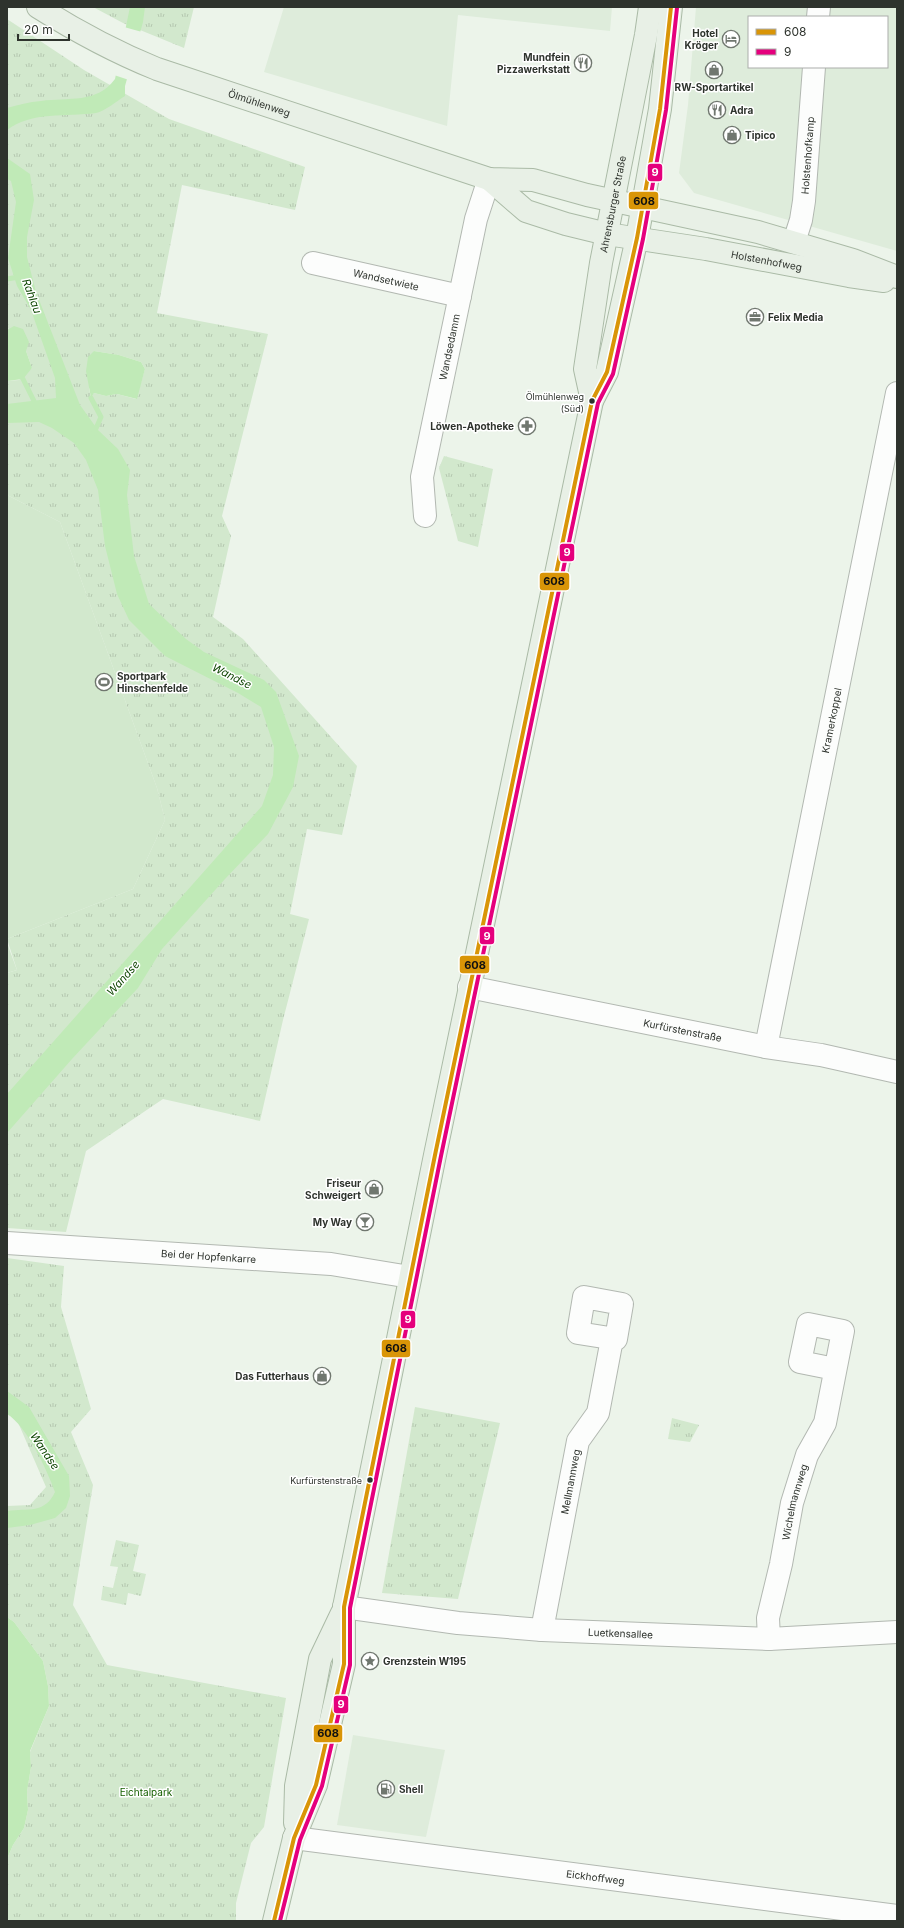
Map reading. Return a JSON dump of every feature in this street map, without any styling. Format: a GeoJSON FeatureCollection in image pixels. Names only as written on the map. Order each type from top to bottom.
{"type":"FeatureCollection","features":[{"type":"Feature","properties":{"kind":"main road","name":"Ölmühlenweg"},"geometry":{"type":"LineString","coordinates":[[38,7],[112,50],[139,62],[263,106],[488,179],[533,180],[587,195],[643,207]]}},
{"type":"Feature","properties":{"kind":"main road","name":"Ahrensburger Straße"},"geometry":{"type":"LineString","coordinates":[[592,401],[586,369],[607,234],[650,7]]}},
{"type":"Feature","properties":{"kind":"main road","name":"Ahrensburger Straße"},"geometry":{"type":"LineString","coordinates":[[274,1921],[294,1838],[296,1786],[320,1659],[344,1607],[469,987],[592,401],[607,372],[637,238],[660,109],[672,7]]}},
{"type":"Feature","properties":{"kind":"main road","name":"Ölmühlenweg"},"geometry":{"type":"LineString","coordinates":[[488,179],[526,211],[566,224],[607,234]]}},
{"type":"Feature","properties":{"kind":"main road"},"geometry":{"type":"LineString","coordinates":[[643,207],[758,232],[853,260],[897,277]]}},
{"type":"Feature","properties":{"kind":"main road","name":"Holstenhofweg"},"geometry":{"type":"LineString","coordinates":[[607,234],[759,258],[849,276],[897,283]]}},
{"type":"Feature","properties":{"kind":"street","name":"Holstenhofkamp"},"geometry":{"type":"LineString","coordinates":[[794,242],[804,200],[814,68]]}},
{"type":"Feature","properties":{"kind":"street","name":"Wandsedamm"},"geometry":{"type":"LineString","coordinates":[[425,516],[422,477],[476,220],[488,179]]}},
{"type":"Feature","properties":{"kind":"street","name":"Wandsetwiete"},"geometry":{"type":"LineString","coordinates":[[312,263],[460,296]]}},
{"type":"Feature","properties":{"kind":"street","name":"Kramerkoppel"},"geometry":{"type":"LineString","coordinates":[[766,1047],[897,393]]}},
{"type":"Feature","properties":{"kind":"street","name":"Kurfürstenstraße"},"geometry":{"type":"LineString","coordinates":[[469,987],[897,1072]]}},
{"type":"Feature","properties":{"kind":"street","name":"Bei der Hopfenkarre"},"geometry":{"type":"LineString","coordinates":[[7,1244],[331,1264],[410,1277]]}},
{"type":"Feature","properties":{"kind":"street","name":"Mellmannweg"},"geometry":{"type":"LineString","coordinates":[[542,1630],[578,1442],[598,1413],[612,1339]]}},
{"type":"Feature","properties":{"kind":"street","name":"Wichelmannweg"},"geometry":{"type":"LineString","coordinates":[[769,1639],[768,1618],[781,1564],[792,1503],[807,1455],[825,1423],[835,1369]]}},
{"type":"Feature","properties":{"kind":"street","name":"Luetkensallee"},"geometry":{"type":"LineString","coordinates":[[344,1607],[458,1623],[542,1630],[769,1639],[897,1632]]}},
{"type":"Feature","properties":{"kind":"street","name":"Eickhoffweg"},"geometry":{"type":"LineString","coordinates":[[294,1838],[897,1916]]}},
{"type":"Feature","properties":{"kind":"shaded area"},"geometry":{"type":"Polygon","coordinates":[[[284,7],[612,7],[610,31],[458,15],[447,126],[264,72],[284,7]]]}},
{"type":"Feature","properties":{"kind":"shaded area"},"geometry":{"type":"Polygon","coordinates":[[[696,7],[897,7],[897,251],[694,193],[679,173],[688,105],[696,7]]]}},
{"type":"Feature","properties":{"kind":"shaded area"},"geometry":{"type":"Polygon","coordinates":[[[353,1735],[445,1750],[426,1837],[337,1825],[353,1735]]]}},
{"type":"Feature","properties":{"kind":"green space"},"geometry":{"type":"Polygon","coordinates":[[[93,7],[194,7],[184,48],[123,23],[93,7]]]}},
{"type":"Feature","properties":{"kind":"green space"},"geometry":{"type":"Polygon","coordinates":[[[7,19],[84,70],[169,119],[305,167],[295,210],[182,185],[157,313],[268,334],[222,516],[231,536],[213,617],[243,639],[357,766],[342,835],[307,829],[290,914],[309,919],[283,1020],[260,1121],[163,1099],[86,1151],[66,1232],[7,1228],[7,973],[17,970],[7,939],[133,889],[165,820],[157,788],[60,522],[7,495],[7,381],[19,380],[32,368],[26,351],[8,328],[7,330],[7,19]],[[94,351],[89,389],[91,397],[94,393],[106,396],[117,394],[136,399],[145,369],[141,362],[119,355],[94,351]]]}},
{"type":"Feature","properties":{"kind":"green space"},"geometry":{"type":"Polygon","coordinates":[[[444,456],[493,469],[478,547],[458,541],[439,468],[444,456]]]}},
{"type":"Feature","properties":{"kind":"green space"},"geometry":{"type":"Polygon","coordinates":[[[7,495],[60,522],[157,788],[165,820],[133,889],[7,939],[7,495]]]}},
{"type":"Feature","properties":{"kind":"green space"},"geometry":{"type":"Polygon","coordinates":[[[7,943],[17,970],[7,973],[7,943]]]}},
{"type":"Feature","properties":{"kind":"green space","name":"Eichtalpark"},"geometry":{"type":"Polygon","coordinates":[[[7,1258],[64,1266],[61,1307],[91,1409],[71,1432],[93,1485],[73,1605],[107,1665],[286,1698],[264,1827],[251,1843],[236,1903],[236,1921],[9,1921],[7,1917],[7,1859],[13,1845],[24,1828],[28,1810],[27,1792],[31,1767],[30,1752],[49,1706],[48,1686],[43,1661],[14,1622],[7,1617],[7,1506],[30,1505],[46,1487],[7,1397],[7,1258]]]}},
{"type":"Feature","properties":{"kind":"green space"},"geometry":{"type":"Polygon","coordinates":[[[415,1407],[500,1423],[458,1599],[382,1593],[415,1407]]]}},
{"type":"Feature","properties":{"kind":"green space"},"geometry":{"type":"Polygon","coordinates":[[[672,1418],[699,1425],[690,1442],[668,1439],[672,1418]]]}},
{"type":"Feature","properties":{"kind":"green space"},"geometry":{"type":"Polygon","coordinates":[[[116,1540],[139,1545],[133,1571],[146,1574],[141,1596],[128,1593],[126,1605],[101,1600],[103,1586],[113,1588],[118,1567],[110,1566],[116,1540]]]}},
{"type":"Feature","properties":{"kind":"water"},"geometry":{"type":"Polygon","coordinates":[[[130,7],[145,7],[143,22],[125,86],[125,96],[100,112],[38,117],[17,124],[7,130],[7,108],[37,101],[72,99],[91,96],[108,87],[115,79],[130,7]]]}},
{"type":"Feature","properties":{"kind":"water"},"geometry":{"type":"Polygon","coordinates":[[[7,158],[30,174],[34,200],[27,237],[27,257],[36,292],[80,405],[98,430],[118,449],[130,470],[127,495],[134,556],[149,604],[186,639],[204,652],[264,680],[276,692],[299,756],[293,787],[268,834],[162,949],[138,988],[72,1059],[7,1133],[7,1094],[262,806],[273,775],[274,747],[261,707],[238,693],[165,656],[129,620],[117,594],[105,546],[98,490],[86,460],[74,443],[52,428],[39,422],[7,423],[7,404],[56,398],[55,378],[31,310],[17,286],[8,258],[16,202],[11,181],[7,179],[7,158]]]}},
{"type":"Feature","properties":{"kind":"water"},"geometry":{"type":"Polygon","coordinates":[[[14,326],[23,329],[29,342],[26,351],[32,368],[23,379],[7,381],[7,330],[14,326]]]}},
{"type":"Feature","properties":{"kind":"water"},"geometry":{"type":"Polygon","coordinates":[[[94,351],[119,355],[141,362],[145,369],[137,399],[117,394],[106,396],[94,393],[91,398],[86,371],[88,357],[94,351]]]}},
{"type":"Feature","properties":{"kind":"water","name":"Wandse"},"geometry":{"type":"Polygon","coordinates":[[[7,1391],[29,1407],[69,1476],[70,1496],[66,1508],[55,1518],[30,1525],[7,1528],[7,1511],[35,1509],[41,1507],[51,1499],[55,1492],[36,1449],[22,1428],[7,1414],[7,1391]]]}},
{"type":"Feature","properties":{"kind":"water"},"geometry":{"type":"Polygon","coordinates":[[[7,1617],[14,1622],[43,1661],[48,1686],[49,1706],[30,1751],[31,1767],[27,1792],[28,1810],[24,1828],[13,1845],[7,1859],[7,1617]]]}},
{"type":"Feature","properties":{"kind":"pier"},"geometry":{"type":"Polygon","coordinates":[[[124,27],[142,32],[129,80],[114,75],[124,27]]]}},
{"type":"Feature","properties":{"kind":"waterway","name":"Rahlau"},"geometry":{"type":"LineString","coordinates":[[7,279],[19,277]]}},
{"type":"Feature","properties":{"kind":"waterway"},"geometry":{"type":"LineString","coordinates":[[23,379],[37,407]]}},
{"type":"Feature","properties":{"kind":"waterway"},"geometry":{"type":"LineString","coordinates":[[91,398],[101,417],[94,433]]}},
{"type":"Feature","properties":{"kind":"transit line","name":"608"},"geometry":{"type":"LineString","coordinates":[[274,1921],[294,1838],[316,1785],[344,1664],[344,1607],[435,1155],[592,401],[607,372],[637,238],[660,109],[671,7]]}},
{"type":"Feature","properties":{"kind":"transit line","name":"9"},"geometry":{"type":"LineString","coordinates":[[280,1921],[300,1840],[322,1786],[350,1665],[350,1608],[441,1156],[598,403],[613,374],[643,239],[666,110],[677,8]]}},
{"type":"Feature","properties":{"kind":"place","name":"Hotel Kröger"},"geometry":{"type":"Point","coordinates":[731,39]}},
{"type":"Feature","properties":{"kind":"place","name":"Mundfein Pizzawerkstatt"},"geometry":{"type":"Point","coordinates":[583,63]}},
{"type":"Feature","properties":{"kind":"place","name":"RW-Sportartikel"},"geometry":{"type":"Point","coordinates":[714,70]}},
{"type":"Feature","properties":{"kind":"place","name":"Adra"},"geometry":{"type":"Point","coordinates":[717,110]}},
{"type":"Feature","properties":{"kind":"place","name":"Tipico"},"geometry":{"type":"Point","coordinates":[732,135]}},
{"type":"Feature","properties":{"kind":"place","name":"Felix Media"},"geometry":{"type":"Point","coordinates":[755,317]}},
{"type":"Feature","properties":{"kind":"place","name":"Ölmühlenweg (Süd)"},"geometry":{"type":"Point","coordinates":[592,401]}},
{"type":"Feature","properties":{"kind":"place","name":"Löwen-Apotheke"},"geometry":{"type":"Point","coordinates":[527,426]}},
{"type":"Feature","properties":{"kind":"place","name":"Sportpark Hinschenfelde"},"geometry":{"type":"Point","coordinates":[104,682]}},
{"type":"Feature","properties":{"kind":"place","name":"Friseur Schweigert"},"geometry":{"type":"Point","coordinates":[374,1189]}},
{"type":"Feature","properties":{"kind":"place","name":"My Way"},"geometry":{"type":"Point","coordinates":[365,1222]}},
{"type":"Feature","properties":{"kind":"place","name":"Das Futterhaus"},"geometry":{"type":"Point","coordinates":[322,1376]}},
{"type":"Feature","properties":{"kind":"place","name":"Kurfürstenstraße"},"geometry":{"type":"Point","coordinates":[370,1480]}},
{"type":"Feature","properties":{"kind":"place","name":"Grenzstein W195"},"geometry":{"type":"Point","coordinates":[370,1661]}},
{"type":"Feature","properties":{"kind":"place","name":"Shell"},"geometry":{"type":"Point","coordinates":[386,1789]}}]}
